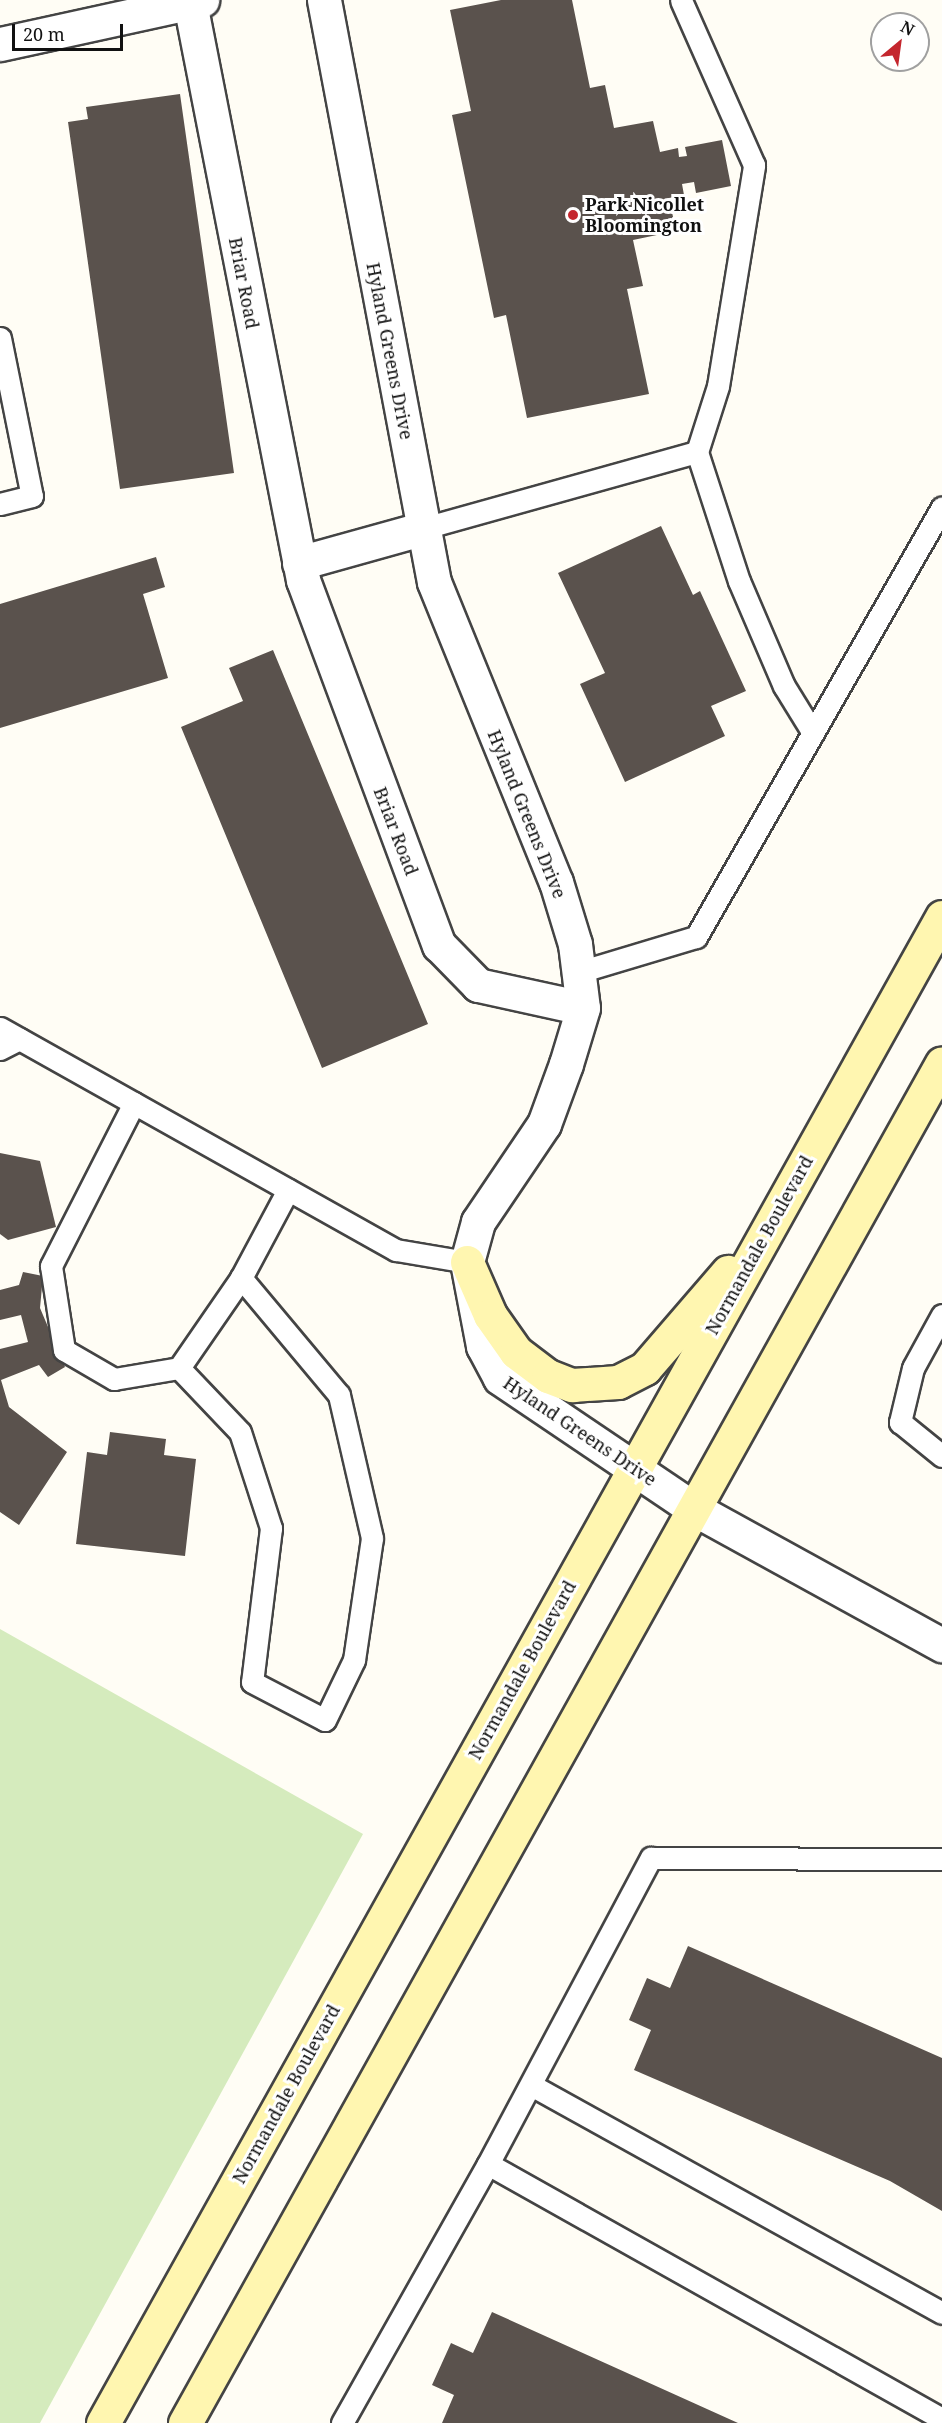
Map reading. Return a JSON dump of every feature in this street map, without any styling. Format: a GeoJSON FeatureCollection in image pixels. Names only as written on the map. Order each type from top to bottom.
{"type":"FeatureCollection","features":[{"type":"Feature","properties":{"kind":"main road","name":"Normandale Boulevard"},"geometry":{"type":"LineString","coordinates":[[103,2423],[942,917]]}},
{"type":"Feature","properties":{"kind":"main road"},"geometry":{"type":"LineString","coordinates":[[185,2423],[696,1510],[942,1063]]}},
{"type":"Feature","properties":{"kind":"main road"},"geometry":{"type":"LineString","coordinates":[[467,1262],[490,1315],[516,1352],[548,1376],[572,1385],[596,1385],[618,1382],[645,1368],[767,1232]]}},
{"type":"Feature","properties":{"kind":"street","name":"Hyland Greens Drive"},"geometry":{"type":"LineString","coordinates":[[324,0],[424,528],[446,615],[556,882],[579,972],[583,1008],[544,1124],[478,1222],[467,1262],[483,1346],[500,1378],[696,1510],[942,1645]]}},
{"type":"Feature","properties":{"kind":"street","name":"Briar Road"},"geometry":{"type":"LineString","coordinates":[[0,44],[196,1],[299,563],[439,945],[478,985],[583,1008]]}},
{"type":"Feature","properties":{"kind":"street"},"geometry":{"type":"LineString","coordinates":[[299,563],[424,528]]}},
{"type":"Feature","properties":{"kind":"lane"},"geometry":{"type":"LineString","coordinates":[[681,0],[754,165],[718,386],[697,452],[739,581],[784,686],[813,733]]}},
{"type":"Feature","properties":{"kind":"lane"},"geometry":{"type":"LineString","coordinates":[[0,338],[32,496],[0,504]]}},
{"type":"Feature","properties":{"kind":"lane"},"geometry":{"type":"LineString","coordinates":[[424,528],[697,452]]}},
{"type":"Feature","properties":{"kind":"lane"},"geometry":{"type":"LineString","coordinates":[[579,972],[696,937],[942,507]]}},
{"type":"Feature","properties":{"kind":"lane"},"geometry":{"type":"LineString","coordinates":[[0,1028],[396,1250],[467,1262]]}},
{"type":"Feature","properties":{"kind":"lane"},"geometry":{"type":"LineString","coordinates":[[0,1049],[20,1039]]}},
{"type":"Feature","properties":{"kind":"lane"},"geometry":{"type":"LineString","coordinates":[[134,1103],[51,1266],[64,1350],[114,1379],[178,1368],[241,1278],[288,1190]]}},
{"type":"Feature","properties":{"kind":"lane"},"geometry":{"type":"LineString","coordinates":[[178,1368],[240,1432],[271,1528],[252,1682],[325,1720],[354,1660],[372,1538],[339,1395],[241,1278]]}},
{"type":"Feature","properties":{"kind":"lane"},"geometry":{"type":"LineString","coordinates":[[942,1316],[913,1368],[900,1422],[942,1456]]}},
{"type":"Feature","properties":{"kind":"lane"},"geometry":{"type":"LineString","coordinates":[[342,2423],[488,2164],[651,1858],[942,1859]]}},
{"type":"Feature","properties":{"kind":"lane"},"geometry":{"type":"LineString","coordinates":[[531,2085],[942,2313]]}},
{"type":"Feature","properties":{"kind":"lane"},"geometry":{"type":"LineString","coordinates":[[488,2164],[942,2419]]}},
{"type":"Feature","properties":{"kind":"green space"},"geometry":{"type":"Polygon","coordinates":[[[0,1629],[363,1834],[40,2423],[0,2423],[0,1629]]]}},
{"type":"Feature","properties":{"kind":"building","name":"Park Nicollet Bloomington"},"geometry":{"type":"Polygon","coordinates":[[[501,0],[572,0],[590,88],[605,85],[614,128],[653,121],[660,152],[678,148],[679,157],[687,156],[685,147],[722,140],[731,186],[696,193],[694,182],[682,184],[684,195],[669,198],[676,231],[633,240],[643,286],[627,289],[649,394],[527,418],[506,315],[494,318],[452,115],[471,111],[450,10],[501,0]]]}},
{"type":"Feature","properties":{"kind":"building"},"geometry":{"type":"Polygon","coordinates":[[[180,94],[234,473],[120,489],[68,122],[88,119],[86,107],[180,94]]]}},
{"type":"Feature","properties":{"kind":"building"},"geometry":{"type":"Polygon","coordinates":[[[661,526],[693,595],[700,591],[746,691],[711,706],[725,736],[625,782],[580,684],[605,673],[558,573],[661,526]]]}},
{"type":"Feature","properties":{"kind":"building"},"geometry":{"type":"Polygon","coordinates":[[[156,557],[165,587],[143,594],[168,678],[0,728],[0,604],[156,557]]]}},
{"type":"Feature","properties":{"kind":"building"},"geometry":{"type":"Polygon","coordinates":[[[273,650],[428,1024],[322,1068],[181,727],[243,701],[229,668],[273,650]]]}},
{"type":"Feature","properties":{"kind":"building"},"geometry":{"type":"Polygon","coordinates":[[[0,1153],[40,1161],[56,1227],[8,1240],[0,1234],[0,1153]]]}},
{"type":"Feature","properties":{"kind":"building"},"geometry":{"type":"Polygon","coordinates":[[[23,1272],[43,1276],[40,1308],[65,1367],[48,1377],[39,1365],[1,1380],[9,1407],[67,1452],[19,1525],[0,1512],[0,1349],[28,1342],[21,1315],[0,1320],[0,1290],[19,1285],[23,1272]]]}},
{"type":"Feature","properties":{"kind":"building"},"geometry":{"type":"Polygon","coordinates":[[[110,1432],[166,1439],[164,1455],[196,1459],[185,1556],[76,1544],[87,1452],[107,1455],[110,1432]]]}},
{"type":"Feature","properties":{"kind":"building"},"geometry":{"type":"Polygon","coordinates":[[[688,1946],[942,2058],[942,2211],[890,2181],[634,2070],[651,2030],[629,2020],[647,1978],[670,1988],[688,1946]]]}},
{"type":"Feature","properties":{"kind":"building"},"geometry":{"type":"Polygon","coordinates":[[[492,2312],[738,2423],[442,2423],[454,2395],[432,2385],[451,2343],[473,2353],[492,2312]]]}},
{"type":"Feature","properties":{"kind":"place","name":"Park Nicollet Bloomington"},"geometry":{"type":"Point","coordinates":[573,215]}}]}
